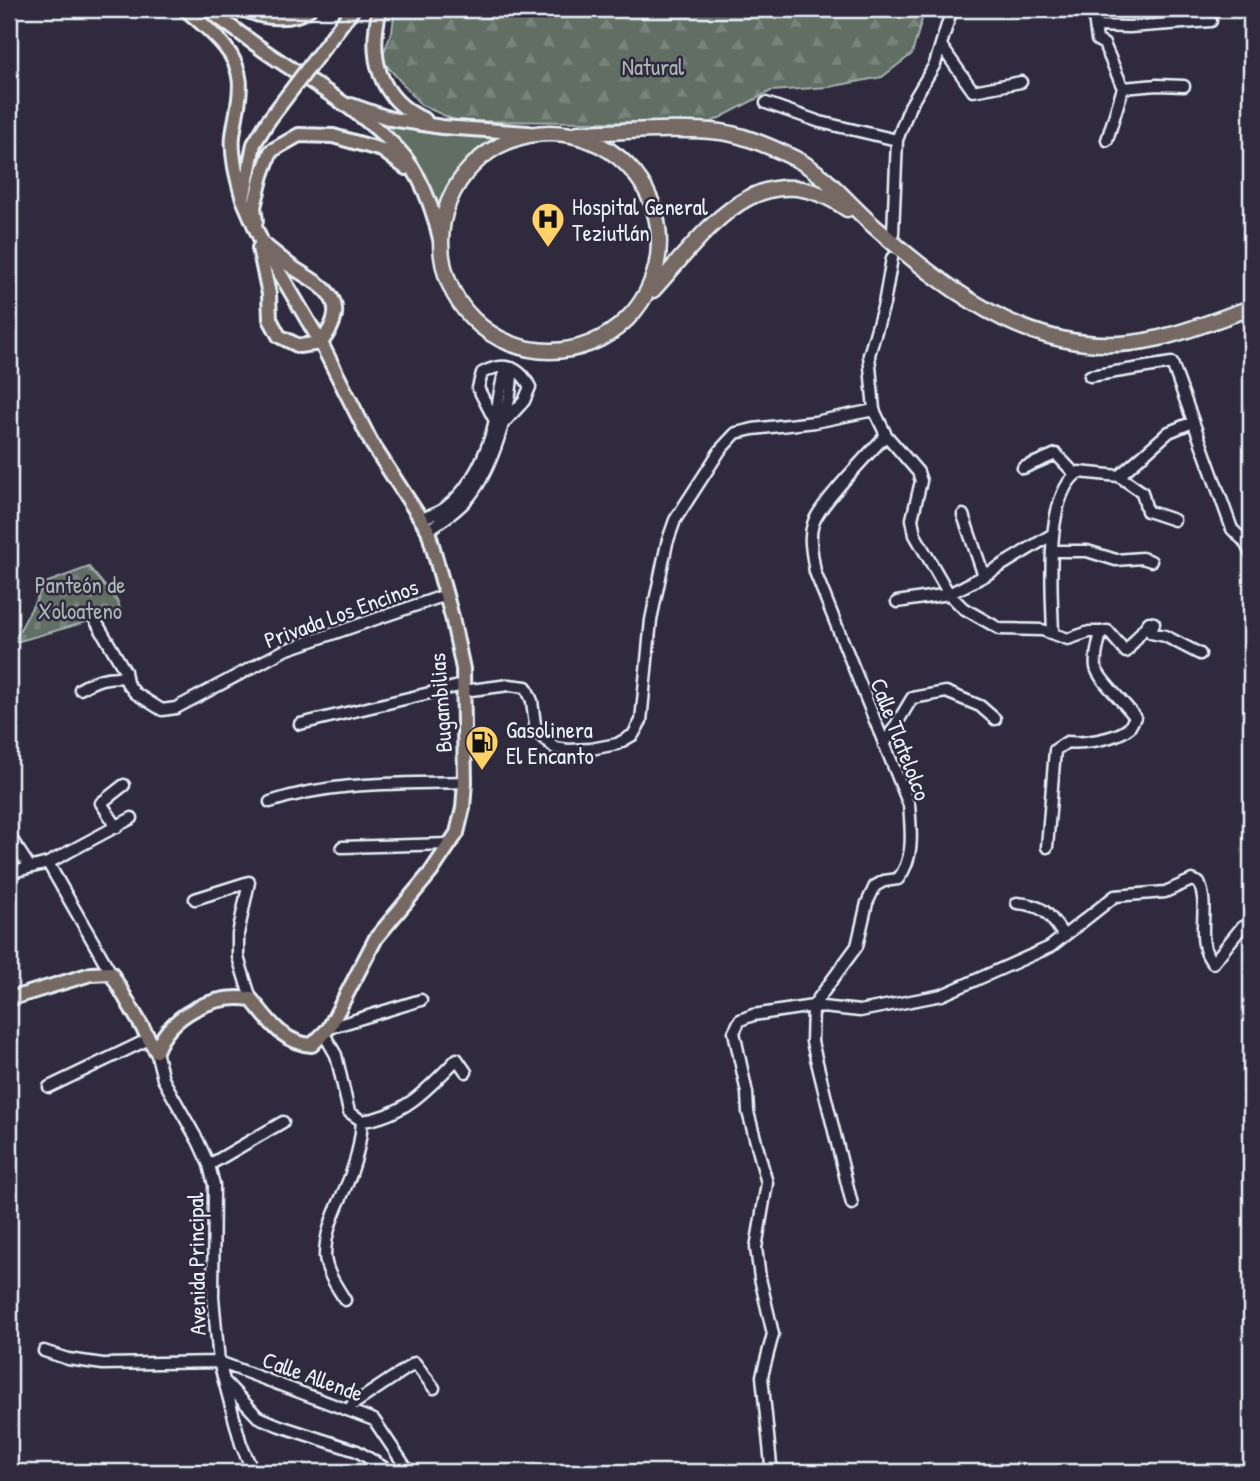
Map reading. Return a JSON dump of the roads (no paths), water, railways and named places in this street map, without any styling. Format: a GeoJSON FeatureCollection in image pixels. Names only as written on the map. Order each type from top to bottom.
{"type":"FeatureCollection","features":[{"type":"Feature","properties":{"kind":"highway"},"geometry":{"type":"LineString","coordinates":[[875,227],[822,194],[804,190],[774,189],[743,199],[727,209],[625,323],[590,344],[560,352],[528,349],[503,342],[481,329],[460,305],[447,282],[440,239],[447,204],[475,162],[501,144],[529,133],[723,132],[765,145],[798,160],[944,284],[978,306],[1030,329],[1074,344],[1107,345],[1155,339],[1251,308]]}},
{"type":"Feature","properties":{"kind":"highway"},"geometry":{"type":"LineString","coordinates":[[578,133],[605,148],[627,166],[647,194],[657,224],[656,270],[653,284],[643,301]]}},
{"type":"Feature","properties":{"kind":"main road"},"geometry":{"type":"LineString","coordinates":[[185,9],[226,48],[237,69],[241,96],[233,138],[238,181],[259,237],[289,265],[321,285],[330,296],[336,311],[332,326],[321,344],[299,346],[279,336],[270,319],[269,294],[259,248],[259,237],[254,207],[271,151],[299,135],[333,136],[382,150],[417,176]]}},
{"type":"Feature","properties":{"kind":"main road"},"geometry":{"type":"LineString","coordinates":[[207,9],[344,103],[398,149],[417,176],[432,207],[440,239]]}},
{"type":"Feature","properties":{"kind":"main road"},"geometry":{"type":"LineString","coordinates":[[244,9],[271,17],[302,14],[309,9]]}},
{"type":"Feature","properties":{"kind":"main road"},"geometry":{"type":"LineString","coordinates":[[243,199],[254,144],[268,121],[353,9]]}},
{"type":"Feature","properties":{"kind":"main road"},"geometry":{"type":"LineString","coordinates":[[380,9],[374,38],[381,77],[401,107],[442,127]]}},
{"type":"Feature","properties":{"kind":"main road"},"geometry":{"type":"LineString","coordinates":[[344,103],[391,119],[442,127],[529,133]]}},
{"type":"Feature","properties":{"kind":"main road","name":"Bugambilias"},"geometry":{"type":"LineString","coordinates":[[251,999],[281,1033],[296,1044],[312,1045],[326,1031],[376,938],[431,872],[457,833],[465,782],[463,669],[446,595],[424,525],[372,444],[321,344],[259,237]]}},
{"type":"Feature","properties":{"kind":"main road"},"geometry":{"type":"LineString","coordinates":[[9,999],[91,974],[111,973],[153,1045],[184,1014],[218,1001],[242,997],[251,999]]}},
{"type":"Feature","properties":{"kind":"street"},"geometry":{"type":"LineString","coordinates":[[893,233],[897,140],[910,106],[935,64],[952,9]]}},
{"type":"Feature","properties":{"kind":"street"},"geometry":{"type":"LineString","coordinates":[[1093,9],[1097,40],[1104,44],[1123,88],[1107,140]]}},
{"type":"Feature","properties":{"kind":"street"},"geometry":{"type":"LineString","coordinates":[[1095,26],[1129,27],[1211,21]]}},
{"type":"Feature","properties":{"kind":"street"},"geometry":{"type":"LineString","coordinates":[[942,47],[973,91],[1021,82]]}},
{"type":"Feature","properties":{"kind":"street"},"geometry":{"type":"LineString","coordinates":[[1123,88],[1184,86]]}},
{"type":"Feature","properties":{"kind":"street"},"geometry":{"type":"LineString","coordinates":[[766,103],[820,122],[897,140]]}},
{"type":"Feature","properties":{"kind":"street"},"geometry":{"type":"LineString","coordinates":[[892,258],[884,304],[869,355],[874,410],[886,435],[918,472],[921,481],[912,519],[915,535],[949,594],[963,608],[1000,629],[1042,630],[1068,639],[1089,632],[1108,631],[1126,652],[1149,622],[1154,623],[1151,633],[1165,636],[1200,654]]}},
{"type":"Feature","properties":{"kind":"street"},"geometry":{"type":"LineString","coordinates":[[1090,376],[1172,363],[1232,529],[1244,541],[1251,554]]}},
{"type":"Feature","properties":{"kind":"street"},"geometry":{"type":"LineString","coordinates":[[496,366],[509,368],[525,376],[530,387],[524,401],[499,422],[478,388],[482,373],[496,366]]}},
{"type":"Feature","properties":{"kind":"street"},"geometry":{"type":"LineString","coordinates":[[424,525],[450,515],[470,495],[484,473],[499,422],[509,368]]}},
{"type":"Feature","properties":{"kind":"street"},"geometry":{"type":"LineString","coordinates":[[300,724],[463,688],[509,685],[526,687],[532,701],[536,732],[555,748],[568,750],[618,744],[633,735],[641,721],[651,620],[667,542],[675,520],[721,449],[736,433],[815,422],[874,410]]}},
{"type":"Feature","properties":{"kind":"street"},"geometry":{"type":"LineString","coordinates":[[1119,476],[1169,432],[1193,422]]}},
{"type":"Feature","properties":{"kind":"street","name":"Calle Tlatelolco"},"geometry":{"type":"LineString","coordinates":[[813,1006],[856,946],[867,903],[875,886],[884,881],[898,879],[905,870],[912,840],[909,805],[815,572],[811,542],[813,523],[824,505],[886,435]]}},
{"type":"Feature","properties":{"kind":"street"},"geometry":{"type":"LineString","coordinates":[[1023,468],[1056,454],[1075,474]]}},
{"type":"Feature","properties":{"kind":"street"},"geometry":{"type":"LineString","coordinates":[[1053,633],[1053,534],[1063,489],[1075,474],[1079,472],[1119,476],[1142,492],[1147,511],[1174,520]]}},
{"type":"Feature","properties":{"kind":"street"},"geometry":{"type":"LineString","coordinates":[[963,515],[984,576]]}},
{"type":"Feature","properties":{"kind":"street"},"geometry":{"type":"LineString","coordinates":[[897,602],[949,594],[1053,534]]}},
{"type":"Feature","properties":{"kind":"street"},"geometry":{"type":"LineString","coordinates":[[1052,551],[1087,551],[1116,560],[1142,558],[1151,561]]}},
{"type":"Feature","properties":{"kind":"street","name":"Privada Los Encinos"},"geometry":{"type":"LineString","coordinates":[[126,678],[135,693],[149,704],[162,710],[176,708],[285,650],[446,595]]}},
{"type":"Feature","properties":{"kind":"street"},"geometry":{"type":"LineString","coordinates":[[80,689],[97,679],[117,676],[126,678],[125,671],[94,618]]}},
{"type":"Feature","properties":{"kind":"street"},"geometry":{"type":"LineString","coordinates":[[1047,847],[1055,750],[1067,742],[1081,744],[1110,737],[1128,728],[1135,718],[1127,704],[1101,679],[1096,668],[1101,632]]}},
{"type":"Feature","properties":{"kind":"street"},"geometry":{"type":"LineString","coordinates":[[884,745],[912,698],[946,692],[980,706],[996,719]]}},
{"type":"Feature","properties":{"kind":"street"},"geometry":{"type":"LineString","coordinates":[[270,802],[293,794],[340,786],[465,782]]}},
{"type":"Feature","properties":{"kind":"street"},"geometry":{"type":"LineString","coordinates":[[117,827],[101,803],[124,785]]}},
{"type":"Feature","properties":{"kind":"street"},"geometry":{"type":"LineString","coordinates":[[9,873],[48,863],[132,818]]}},
{"type":"Feature","properties":{"kind":"street"},"geometry":{"type":"LineString","coordinates":[[9,835],[29,866]]}},
{"type":"Feature","properties":{"kind":"street"},"geometry":{"type":"LineString","coordinates":[[342,847],[450,844]]}},
{"type":"Feature","properties":{"kind":"street"},"geometry":{"type":"LineString","coordinates":[[48,863],[111,973]]}},
{"type":"Feature","properties":{"kind":"street"},"geometry":{"type":"LineString","coordinates":[[776,1472],[771,1465],[762,1376],[773,1334],[756,1248],[768,1183],[748,1112],[747,1093],[734,1032],[740,1020],[752,1015],[813,1006],[860,1011],[942,995],[1050,947],[1115,896],[1165,892],[1192,880],[1199,883],[1204,892],[1204,947],[1213,964],[1242,927],[1251,926]]}},
{"type":"Feature","properties":{"kind":"street"},"geometry":{"type":"LineString","coordinates":[[195,899],[248,882],[238,934],[238,957],[251,999]]}},
{"type":"Feature","properties":{"kind":"street"},"geometry":{"type":"LineString","coordinates":[[1017,903],[1032,904],[1046,910],[1064,936]]}},
{"type":"Feature","properties":{"kind":"street"},"geometry":{"type":"LineString","coordinates":[[421,1000],[326,1031],[336,1055],[349,1112],[362,1121],[379,1119],[421,1096],[457,1059],[467,1072]]}},
{"type":"Feature","properties":{"kind":"street"},"geometry":{"type":"LineString","coordinates":[[813,1006],[812,1042],[852,1204]]}},
{"type":"Feature","properties":{"kind":"street"},"geometry":{"type":"LineString","coordinates":[[49,1087],[153,1045]]}},
{"type":"Feature","properties":{"kind":"street","name":"Avenida Principal"},"geometry":{"type":"LineString","coordinates":[[153,1045],[163,1079],[209,1165],[214,1185],[213,1297],[219,1362],[241,1444],[253,1472]]}},
{"type":"Feature","properties":{"kind":"street"},"geometry":{"type":"LineString","coordinates":[[345,1300],[331,1279],[325,1257],[331,1216],[352,1173],[362,1121]]}},
{"type":"Feature","properties":{"kind":"street"},"geometry":{"type":"LineString","coordinates":[[209,1165],[282,1122]]}},
{"type":"Feature","properties":{"kind":"street"},"geometry":{"type":"LineString","coordinates":[[44,1351],[68,1359],[103,1364],[219,1362]]}},
{"type":"Feature","properties":{"kind":"street","name":"Calle Allende"},"geometry":{"type":"LineString","coordinates":[[219,1362],[374,1420],[409,1472]]}},
{"type":"Feature","properties":{"kind":"street"},"geometry":{"type":"LineString","coordinates":[[351,1410],[352,1405],[415,1363],[434,1388]]}},
{"type":"Feature","properties":{"kind":"street"},"geometry":{"type":"LineString","coordinates":[[223,1380],[258,1417],[358,1451],[391,1472]]}},
{"type":"Feature","properties":{"kind":"place","name":"Hospital General Teziutlán"},"geometry":{"type":"Point","coordinates":[548,249]}},
{"type":"Feature","properties":{"kind":"place","name":"Gasolinera El Encanto"},"geometry":{"type":"Point","coordinates":[482,772]}},
{"type":"Feature","properties":{"kind":"park label","name":"Natural"},"geometry":{"type":"Point","coordinates":[653,66]}},
{"type":"Feature","properties":{"kind":"park label","name":"Panteón de Xoloateno"},"geometry":{"type":"Point","coordinates":[80,597]}}]}
